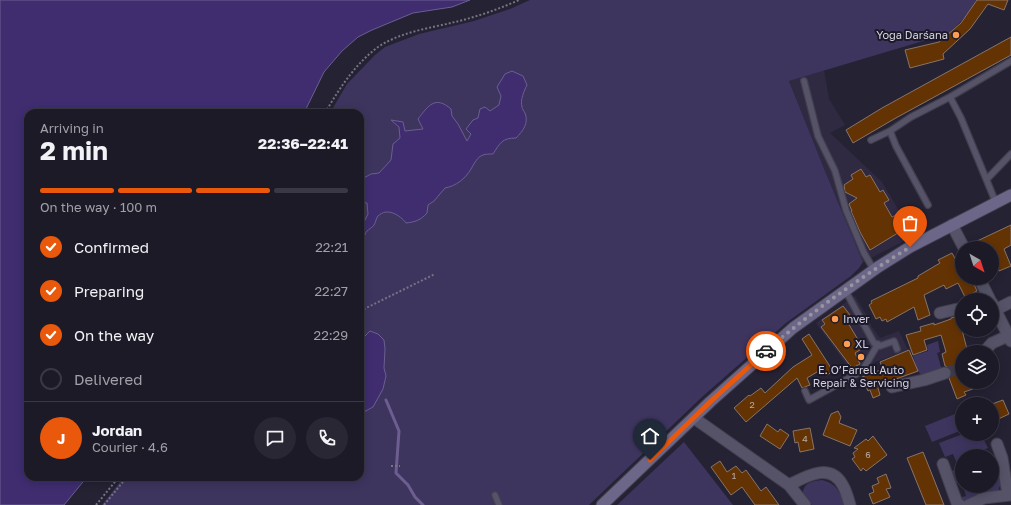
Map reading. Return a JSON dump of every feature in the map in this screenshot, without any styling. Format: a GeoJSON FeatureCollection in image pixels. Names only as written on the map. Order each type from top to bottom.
{"type":"FeatureCollection","features":[{"type":"Feature","properties":{"kind":"main road"},"geometry":{"type":"LineString","coordinates":[[602,505],[694,418],[794,328],[845,290],[910,247],[1011,195]]}},
{"type":"Feature","properties":{"kind":"street"},"geometry":{"type":"LineString","coordinates":[[952,225],[960,241]]}},
{"type":"Feature","properties":{"kind":"street"},"geometry":{"type":"LineString","coordinates":[[999,303],[1011,302]]}},
{"type":"Feature","properties":{"kind":"street"},"geometry":{"type":"LineString","coordinates":[[940,313],[955,310]]}},
{"type":"Feature","properties":{"kind":"street"},"geometry":{"type":"LineString","coordinates":[[990,345],[992,343],[1010,338],[999,317]]}},
{"type":"Feature","properties":{"kind":"street"},"geometry":{"type":"LineString","coordinates":[[892,387],[924,380],[945,373]]}},
{"type":"Feature","properties":{"kind":"street"},"geometry":{"type":"LineString","coordinates":[[694,418],[789,486],[805,505]]}},
{"type":"Feature","properties":{"kind":"street"},"geometry":{"type":"LineString","coordinates":[[969,505],[984,498],[1006,496],[1002,458],[997,444]]}},
{"type":"Feature","properties":{"kind":"street"},"geometry":{"type":"LineString","coordinates":[[943,464],[957,502],[960,505]]}},
{"type":"Feature","properties":{"kind":"street"},"geometry":{"type":"LineString","coordinates":[[789,486],[807,476],[820,472],[829,473],[841,482],[850,505]]}},
{"type":"Feature","properties":{"kind":"lane"},"geometry":{"type":"LineString","coordinates":[[871,140],[890,131],[911,117],[950,97],[1011,62]]}},
{"type":"Feature","properties":{"kind":"lane"},"geometry":{"type":"LineString","coordinates":[[804,81],[818,136],[835,171],[846,210],[864,253],[874,270]]}},
{"type":"Feature","properties":{"kind":"lane"},"geometry":{"type":"LineString","coordinates":[[950,97],[961,118],[996,202]]}},
{"type":"Feature","properties":{"kind":"lane"},"geometry":{"type":"LineString","coordinates":[[890,131],[896,146],[928,205]]}},
{"type":"Feature","properties":{"kind":"lane"},"geometry":{"type":"LineString","coordinates":[[987,179],[1011,154]]}},
{"type":"Feature","properties":{"kind":"lane"},"geometry":{"type":"LineString","coordinates":[[845,290],[874,342],[880,346],[894,341],[897,349]]}},
{"type":"Feature","properties":{"kind":"lane"},"geometry":{"type":"LineString","coordinates":[[805,391],[810,400],[862,371],[878,344]]}},
{"type":"Feature","properties":{"kind":"lane"},"geometry":{"type":"LineString","coordinates":[[495,495],[499,505]]}},
{"type":"Feature","properties":{"kind":"path"},"geometry":{"type":"LineString","coordinates":[[328,109],[345,81],[355,69],[379,47],[407,34],[482,14],[519,0]]}},
{"type":"Feature","properties":{"kind":"path"},"geometry":{"type":"LineString","coordinates":[[364,309],[434,274]]}},
{"type":"Feature","properties":{"kind":"path"},"geometry":{"type":"LineString","coordinates":[[391,466],[400,466]]}},
{"type":"Feature","properties":{"kind":"path"},"geometry":{"type":"LineString","coordinates":[[96,505],[116,481]]}},
{"type":"Feature","properties":{"kind":"path"},"geometry":{"type":"LineString","coordinates":[[104,505],[124,481]]}},
{"type":"Feature","properties":{"kind":"shaded area"},"geometry":{"type":"Polygon","coordinates":[[[0,0],[470,0],[452,7],[413,13],[358,37],[342,51],[324,72],[306,109],[24,109],[24,481],[84,481],[64,505],[0,505],[0,0]]]}},
{"type":"Feature","properties":{"kind":"shaded area"},"geometry":{"type":"Polygon","coordinates":[[[530,0],[976,0],[965,16],[942,39],[933,38],[789,81],[863,262],[851,276],[786,323],[702,397],[589,505],[102,505],[121,481],[364,481],[364,109],[332,109],[347,84],[375,55],[385,47],[419,34],[474,21],[510,9],[530,0]]]}},
{"type":"Feature","properties":{"kind":"shaded area"},"geometry":{"type":"Polygon","coordinates":[[[824,70],[829,99],[845,125],[830,133],[882,182],[914,236],[863,262],[789,81],[824,70]]]}},
{"type":"Feature","properties":{"kind":"shaded area"},"geometry":{"type":"Polygon","coordinates":[[[512,71],[523,76],[527,85],[522,101],[522,108],[525,113],[526,123],[519,135],[516,138],[504,140],[493,154],[479,157],[469,173],[463,179],[453,186],[445,188],[434,201],[428,205],[427,213],[420,219],[406,223],[393,213],[382,213],[377,217],[375,224],[367,231],[364,238],[364,222],[368,214],[367,203],[364,203],[364,178],[371,174],[379,173],[391,160],[393,144],[400,138],[399,127],[391,120],[403,122],[405,131],[423,129],[418,119],[429,106],[440,103],[451,109],[452,116],[467,141],[471,134],[466,129],[473,120],[478,118],[480,109],[485,107],[490,111],[499,105],[501,96],[497,87],[505,74],[512,71]]]}},
{"type":"Feature","properties":{"kind":"shaded area"},"geometry":{"type":"Polygon","coordinates":[[[855,296],[872,327],[880,338],[899,331],[908,350],[852,372],[816,323],[855,296]]]}},
{"type":"Feature","properties":{"kind":"shaded area"},"geometry":{"type":"Polygon","coordinates":[[[370,331],[378,334],[384,340],[384,368],[386,376],[383,389],[373,407],[364,412],[364,337],[370,331]]]}},
{"type":"Feature","properties":{"kind":"shaded area"},"geometry":{"type":"Polygon","coordinates":[[[938,341],[940,352],[937,353],[941,367],[944,369],[922,376],[918,371],[913,356],[928,351],[927,345],[938,341]]]}},
{"type":"Feature","properties":{"kind":"shaded area"},"geometry":{"type":"Polygon","coordinates":[[[955,414],[955,433],[932,442],[925,426],[955,414]]]}},
{"type":"Feature","properties":{"kind":"shaded area"},"geometry":{"type":"Polygon","coordinates":[[[955,437],[955,441],[984,441],[988,448],[955,449],[955,459],[953,454],[945,457],[939,443],[955,437]]]}},
{"type":"Feature","properties":{"kind":"shaded area"},"geometry":{"type":"Polygon","coordinates":[[[684,442],[733,505],[617,505],[684,442]]]}},
{"type":"Feature","properties":{"kind":"shaded area"},"geometry":{"type":"Polygon","coordinates":[[[955,470],[955,484],[953,484],[949,472],[955,470]]]}},
{"type":"Feature","properties":{"kind":"shaded area"},"geometry":{"type":"Polygon","coordinates":[[[999,479],[1001,483],[999,488],[999,479]]]}},
{"type":"Feature","properties":{"kind":"shaded area"},"geometry":{"type":"Polygon","coordinates":[[[822,480],[831,483],[837,489],[845,505],[812,505],[803,494],[803,490],[809,483],[822,480]]]}},
{"type":"Feature","properties":{"kind":"shaded area"},"geometry":{"type":"Polygon","coordinates":[[[965,493],[986,493],[980,494],[963,502],[959,498],[966,496],[965,493]]]}},
{"type":"Feature","properties":{"kind":"building"},"geometry":{"type":"Polygon","coordinates":[[[977,0],[1008,0],[1004,10],[988,4],[970,29],[943,54],[944,59],[910,68],[905,50],[939,42],[961,23],[977,0]]]}},
{"type":"Feature","properties":{"kind":"building"},"geometry":{"type":"Polygon","coordinates":[[[1011,37],[1011,55],[853,143],[846,130],[882,108],[1011,37]]]}},
{"type":"Feature","properties":{"kind":"building"},"geometry":{"type":"Polygon","coordinates":[[[861,169],[866,177],[870,175],[880,192],[883,190],[889,200],[884,203],[892,217],[898,214],[906,228],[870,250],[860,232],[849,204],[857,198],[845,192],[844,185],[853,179],[851,175],[861,169]]]}},
{"type":"Feature","properties":{"kind":"building"},"geometry":{"type":"Polygon","coordinates":[[[1011,225],[1011,245],[1004,249],[1011,266],[999,271],[999,241],[977,241],[1011,225]]]}},
{"type":"Feature","properties":{"kind":"building"},"geometry":{"type":"Polygon","coordinates":[[[952,253],[955,258],[955,284],[946,289],[944,285],[924,295],[930,315],[918,320],[914,307],[887,322],[886,319],[882,321],[880,317],[876,319],[869,305],[872,303],[871,301],[918,278],[918,276],[940,263],[938,260],[952,253]]]}},
{"type":"Feature","properties":{"kind":"building"},"geometry":{"type":"Polygon","coordinates":[[[959,285],[974,285],[977,291],[973,293],[963,293],[959,285]]]}},
{"type":"Feature","properties":{"kind":"building"},"geometry":{"type":"Polygon","coordinates":[[[843,306],[850,315],[845,318],[863,348],[855,353],[860,364],[852,368],[821,327],[825,324],[822,320],[843,306]]]}},
{"type":"Feature","properties":{"kind":"building"},"geometry":{"type":"Polygon","coordinates":[[[955,317],[955,337],[964,337],[966,345],[955,345],[955,389],[973,389],[964,392],[966,395],[962,397],[956,397],[949,378],[952,375],[952,371],[945,366],[942,354],[946,352],[941,335],[924,340],[927,350],[913,355],[906,335],[921,331],[920,327],[934,323],[934,325],[955,317]]]}},
{"type":"Feature","properties":{"kind":"building"},"geometry":{"type":"Polygon","coordinates":[[[809,334],[833,371],[826,376],[822,369],[807,378],[810,385],[802,388],[797,378],[746,422],[734,408],[749,395],[750,396],[761,388],[765,393],[793,367],[812,355],[802,339],[809,334]]]}},
{"type":"Feature","properties":{"kind":"building"},"geometry":{"type":"Polygon","coordinates":[[[909,350],[918,371],[888,382],[878,388],[880,395],[873,398],[862,377],[883,369],[880,362],[909,350]]]}},
{"type":"Feature","properties":{"kind":"building"},"geometry":{"type":"Polygon","coordinates":[[[1003,400],[1009,414],[999,419],[999,401],[1003,400]]]}},
{"type":"Feature","properties":{"kind":"building"},"geometry":{"type":"Polygon","coordinates":[[[838,411],[841,417],[839,423],[857,430],[850,446],[823,435],[831,414],[838,411]]]}},
{"type":"Feature","properties":{"kind":"building"},"geometry":{"type":"Polygon","coordinates":[[[767,424],[778,432],[780,429],[789,435],[780,449],[760,436],[767,424]]]}},
{"type":"Feature","properties":{"kind":"building"},"geometry":{"type":"Polygon","coordinates":[[[810,428],[814,449],[800,452],[798,442],[795,443],[793,431],[810,428]]]}},
{"type":"Feature","properties":{"kind":"building"},"geometry":{"type":"Polygon","coordinates":[[[873,436],[887,455],[866,471],[863,468],[861,471],[852,459],[855,457],[853,453],[858,449],[854,448],[866,439],[868,441],[873,436]]]}},
{"type":"Feature","properties":{"kind":"building"},"geometry":{"type":"Polygon","coordinates":[[[923,452],[944,505],[926,505],[907,458],[923,452]]]}},
{"type":"Feature","properties":{"kind":"building"},"geometry":{"type":"Polygon","coordinates":[[[720,461],[727,472],[736,466],[742,473],[746,470],[761,491],[766,487],[779,505],[755,505],[742,487],[731,495],[711,467],[720,461]]]}},
{"type":"Feature","properties":{"kind":"building"},"geometry":{"type":"Polygon","coordinates":[[[886,474],[891,488],[886,489],[890,497],[873,504],[869,494],[874,492],[872,486],[879,483],[877,478],[886,474]]]}},
{"type":"Feature","properties":{"kind":"waterway"},"geometry":{"type":"LineString","coordinates":[[386,400],[399,431],[396,473],[408,485],[415,497],[423,505]]}},
{"type":"Feature","properties":{"kind":"tunnel"},"geometry":{"type":"LineString","coordinates":[[945,373],[955,370]]}},
{"type":"Feature","properties":{"kind":"way so far"},"geometry":{"type":"LineString","coordinates":[[766,351],[818,309],[878,267],[910,247]]}},
{"type":"Feature","properties":{"kind":"place","name":"Yoga Darśana"},"geometry":{"type":"Point","coordinates":[956,35]}},
{"type":"Feature","properties":{"kind":"place","name":"Inver"},"geometry":{"type":"Point","coordinates":[835,319]}},
{"type":"Feature","properties":{"kind":"place","name":"XL"},"geometry":{"type":"Point","coordinates":[847,344]}},
{"type":"Feature","properties":{"kind":"place","name":"E. O’Farrell Auto Repair & Servicing"},"geometry":{"type":"Point","coordinates":[861,357]}},
{"type":"Feature","properties":{"kind":"route"},"geometry":{"type":"LineString","coordinates":[[650,460],[766,351]]}}]}
